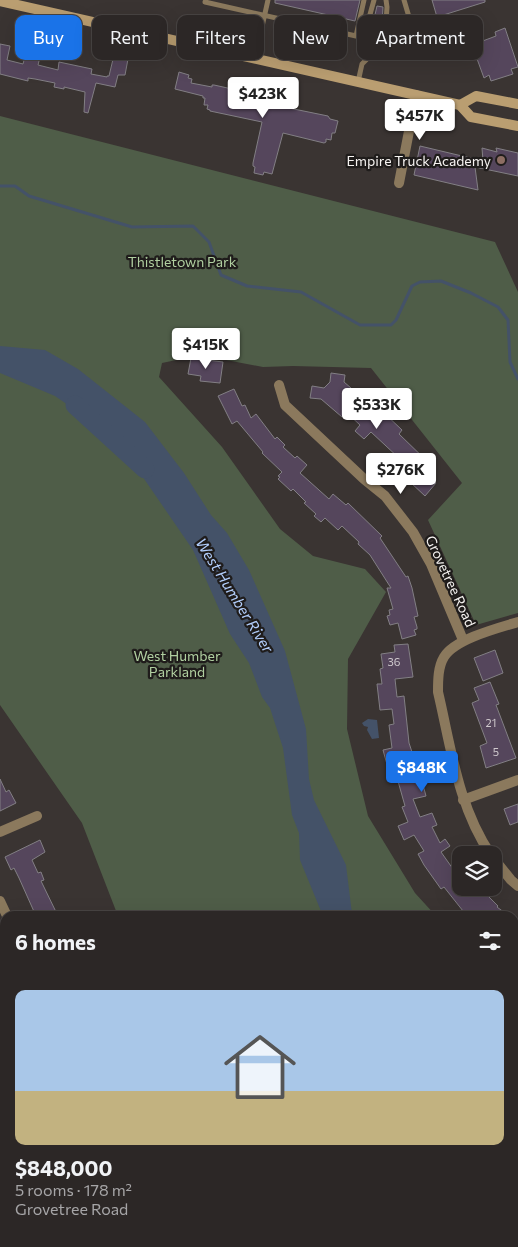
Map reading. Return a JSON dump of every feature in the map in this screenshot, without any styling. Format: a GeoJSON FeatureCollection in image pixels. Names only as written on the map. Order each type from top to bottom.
{"type":"FeatureCollection","features":[{"type":"Feature","properties":{"kind":"main road"},"geometry":{"type":"LineString","coordinates":[[0,1],[177,41]]}},
{"type":"Feature","properties":{"kind":"main road"},"geometry":{"type":"LineString","coordinates":[[264,60],[460,105],[471,117],[518,126]]}},
{"type":"Feature","properties":{"kind":"main road"},"geometry":{"type":"LineString","coordinates":[[460,105],[476,96],[518,104]]}},
{"type":"Feature","properties":{"kind":"main road"},"geometry":{"type":"LineString","coordinates":[[501,101],[518,96]]}},
{"type":"Feature","properties":{"kind":"street"},"geometry":{"type":"LineString","coordinates":[[399,183],[416,95]]}},
{"type":"Feature","properties":{"kind":"street","name":"Grovetree Road"},"geometry":{"type":"LineString","coordinates":[[279,385],[285,405],[364,479],[385,496],[413,532],[431,564],[463,640],[445,655],[440,666],[438,692],[463,800],[485,846]]}},
{"type":"Feature","properties":{"kind":"street"},"geometry":{"type":"LineString","coordinates":[[463,640],[518,622]]}},
{"type":"Feature","properties":{"kind":"street"},"geometry":{"type":"LineString","coordinates":[[463,800],[518,780]]}},
{"type":"Feature","properties":{"kind":"street"},"geometry":{"type":"LineString","coordinates":[[0,832],[37,816]]}},
{"type":"Feature","properties":{"kind":"street"},"geometry":{"type":"LineString","coordinates":[[502,869],[518,886]]}},
{"type":"Feature","properties":{"kind":"lane"},"geometry":{"type":"LineString","coordinates":[[268,0],[264,16],[356,36],[364,0]]}},
{"type":"Feature","properties":{"kind":"lane"},"geometry":{"type":"LineString","coordinates":[[370,15],[374,0]]}},
{"type":"Feature","properties":{"kind":"lane"},"geometry":{"type":"LineString","coordinates":[[386,0],[386,15]]}},
{"type":"Feature","properties":{"kind":"lane"},"geometry":{"type":"LineString","coordinates":[[404,0],[408,15]]}},
{"type":"Feature","properties":{"kind":"lane"},"geometry":{"type":"LineString","coordinates":[[205,2],[260,15]]}},
{"type":"Feature","properties":{"kind":"lane"},"geometry":{"type":"LineString","coordinates":[[358,82],[362,64],[366,60]]}},
{"type":"Feature","properties":{"kind":"green space","name":"West Humber Parkland"},"geometry":{"type":"Polygon","coordinates":[[[0,116],[495,242],[518,292],[518,613],[476,625],[428,520],[462,483],[371,368],[263,367],[200,355],[162,363],[159,377],[222,447],[280,529],[313,556],[365,569],[386,592],[348,659],[347,729],[368,816],[415,893],[431,911],[116,911],[82,823],[0,705],[0,116]]]}},
{"type":"Feature","properties":{"kind":"water"},"geometry":{"type":"Polygon","coordinates":[[[0,346],[45,350],[78,369],[145,422],[184,473],[211,515],[227,533],[249,570],[285,651],[306,729],[309,779],[314,800],[346,865],[352,911],[321,911],[300,860],[299,833],[292,815],[283,748],[270,708],[262,697],[249,663],[230,634],[193,550],[116,438],[55,396],[0,373],[0,346]]]}},
{"type":"Feature","properties":{"kind":"water"},"geometry":{"type":"Polygon","coordinates":[[[368,719],[377,720],[379,738],[372,739],[367,730],[368,727],[362,723],[368,719]]]}},
{"type":"Feature","properties":{"kind":"building"},"geometry":{"type":"Polygon","coordinates":[[[275,0],[360,0],[355,21],[347,19],[347,15],[328,15],[275,3],[275,0]]]}},
{"type":"Feature","properties":{"kind":"building"},"geometry":{"type":"Polygon","coordinates":[[[432,0],[485,0],[485,2],[443,15],[436,15],[432,0]]]}},
{"type":"Feature","properties":{"kind":"building"},"geometry":{"type":"Polygon","coordinates":[[[377,6],[383,7],[383,15],[375,15],[377,6]]]}},
{"type":"Feature","properties":{"kind":"building"},"geometry":{"type":"Polygon","coordinates":[[[505,28],[518,67],[511,69],[513,74],[491,81],[489,75],[484,78],[477,60],[483,60],[483,41],[496,36],[495,32],[505,28]]]}},
{"type":"Feature","properties":{"kind":"building"},"geometry":{"type":"Polygon","coordinates":[[[0,44],[10,46],[7,60],[23,64],[24,60],[39,60],[38,65],[58,70],[59,62],[92,69],[91,74],[107,77],[109,76],[113,60],[128,60],[125,75],[118,75],[115,87],[96,83],[88,113],[84,112],[85,92],[64,87],[64,89],[54,87],[55,83],[28,78],[28,81],[0,74],[0,44]]]}},
{"type":"Feature","properties":{"kind":"building"},"geometry":{"type":"Polygon","coordinates":[[[179,72],[189,75],[188,78],[192,79],[191,83],[212,87],[214,85],[286,101],[284,107],[328,116],[330,119],[338,121],[335,133],[332,133],[331,140],[326,139],[324,143],[283,133],[272,174],[264,172],[263,175],[254,173],[255,167],[253,163],[262,122],[210,111],[207,109],[208,105],[204,105],[205,98],[203,96],[175,89],[179,72]]]}},
{"type":"Feature","properties":{"kind":"building"},"geometry":{"type":"Polygon","coordinates":[[[420,146],[483,161],[482,148],[497,152],[496,148],[518,153],[518,176],[475,167],[478,190],[414,175],[420,146]]]}},
{"type":"Feature","properties":{"kind":"building"},"geometry":{"type":"Polygon","coordinates":[[[191,358],[223,362],[220,383],[200,381],[201,376],[188,374],[191,358]]]}},
{"type":"Feature","properties":{"kind":"building"},"geometry":{"type":"Polygon","coordinates":[[[331,373],[345,375],[344,382],[350,389],[363,401],[366,399],[380,413],[382,411],[402,430],[399,434],[432,466],[426,473],[436,483],[425,496],[394,467],[400,459],[371,432],[364,439],[355,431],[360,425],[346,412],[342,417],[321,399],[310,398],[312,386],[324,388],[330,382],[331,373]]]}},
{"type":"Feature","properties":{"kind":"building"},"geometry":{"type":"Polygon","coordinates":[[[234,389],[242,406],[245,405],[251,418],[256,414],[275,439],[277,437],[285,445],[283,447],[295,458],[297,456],[307,465],[300,473],[329,499],[333,494],[346,505],[348,503],[382,536],[380,538],[406,577],[408,576],[418,616],[414,617],[417,627],[414,630],[416,635],[402,639],[398,623],[390,625],[387,616],[390,615],[389,610],[393,609],[387,588],[391,588],[370,555],[358,544],[359,542],[342,526],[338,530],[325,518],[321,522],[314,516],[316,514],[304,503],[306,502],[293,489],[291,491],[278,479],[282,472],[262,453],[237,421],[232,424],[218,396],[234,389]]]}},
{"type":"Feature","properties":{"kind":"building"},"geometry":{"type":"Polygon","coordinates":[[[408,644],[413,677],[395,679],[397,697],[404,696],[409,743],[416,764],[412,765],[418,786],[423,785],[426,796],[413,799],[420,817],[432,813],[437,825],[432,827],[440,843],[445,839],[450,846],[441,852],[452,868],[452,896],[488,896],[502,911],[463,911],[444,887],[441,889],[424,865],[418,854],[424,851],[414,835],[404,840],[398,826],[408,822],[402,807],[405,806],[394,767],[388,768],[383,750],[392,748],[389,725],[394,724],[392,709],[380,710],[377,684],[382,684],[380,669],[383,668],[381,654],[395,652],[394,645],[408,644]]]}},
{"type":"Feature","properties":{"kind":"building"},"geometry":{"type":"Polygon","coordinates":[[[495,650],[503,673],[483,681],[474,658],[495,650]]]}},
{"type":"Feature","properties":{"kind":"building"},"geometry":{"type":"Polygon","coordinates":[[[490,682],[499,704],[496,705],[516,758],[486,768],[480,746],[487,743],[472,703],[479,700],[474,688],[490,682]]]}},
{"type":"Feature","properties":{"kind":"building"},"geometry":{"type":"Polygon","coordinates":[[[0,779],[6,792],[9,790],[16,803],[0,811],[0,779]]]}},
{"type":"Feature","properties":{"kind":"building"},"geometry":{"type":"Polygon","coordinates":[[[518,804],[518,822],[510,825],[504,809],[518,804]]]}},
{"type":"Feature","properties":{"kind":"building"},"geometry":{"type":"Polygon","coordinates":[[[40,840],[45,852],[32,860],[38,873],[41,872],[44,880],[41,881],[56,911],[34,911],[14,868],[11,870],[5,857],[40,840]]]}},
{"type":"Feature","properties":{"kind":"waterway"},"geometry":{"type":"LineString","coordinates":[[0,186],[15,186],[29,196],[132,227],[193,226],[209,242],[221,275],[247,286],[301,292],[360,325],[391,325],[396,320],[412,286],[420,282],[441,281],[471,293],[498,307],[508,320],[510,362],[518,379]]}},
{"type":"Feature","properties":{"kind":"waterway","name":"West Humber River"},"geometry":{"type":"LineString","coordinates":[[75,405],[145,469]]}},
{"type":"Feature","properties":{"kind":"place","name":"Empire Truck Academy"},"geometry":{"type":"Point","coordinates":[501,160]}},
{"type":"Feature","properties":{"kind":"park label","name":"Thistletown Park"},"geometry":{"type":"Point","coordinates":[182,261]}}]}
